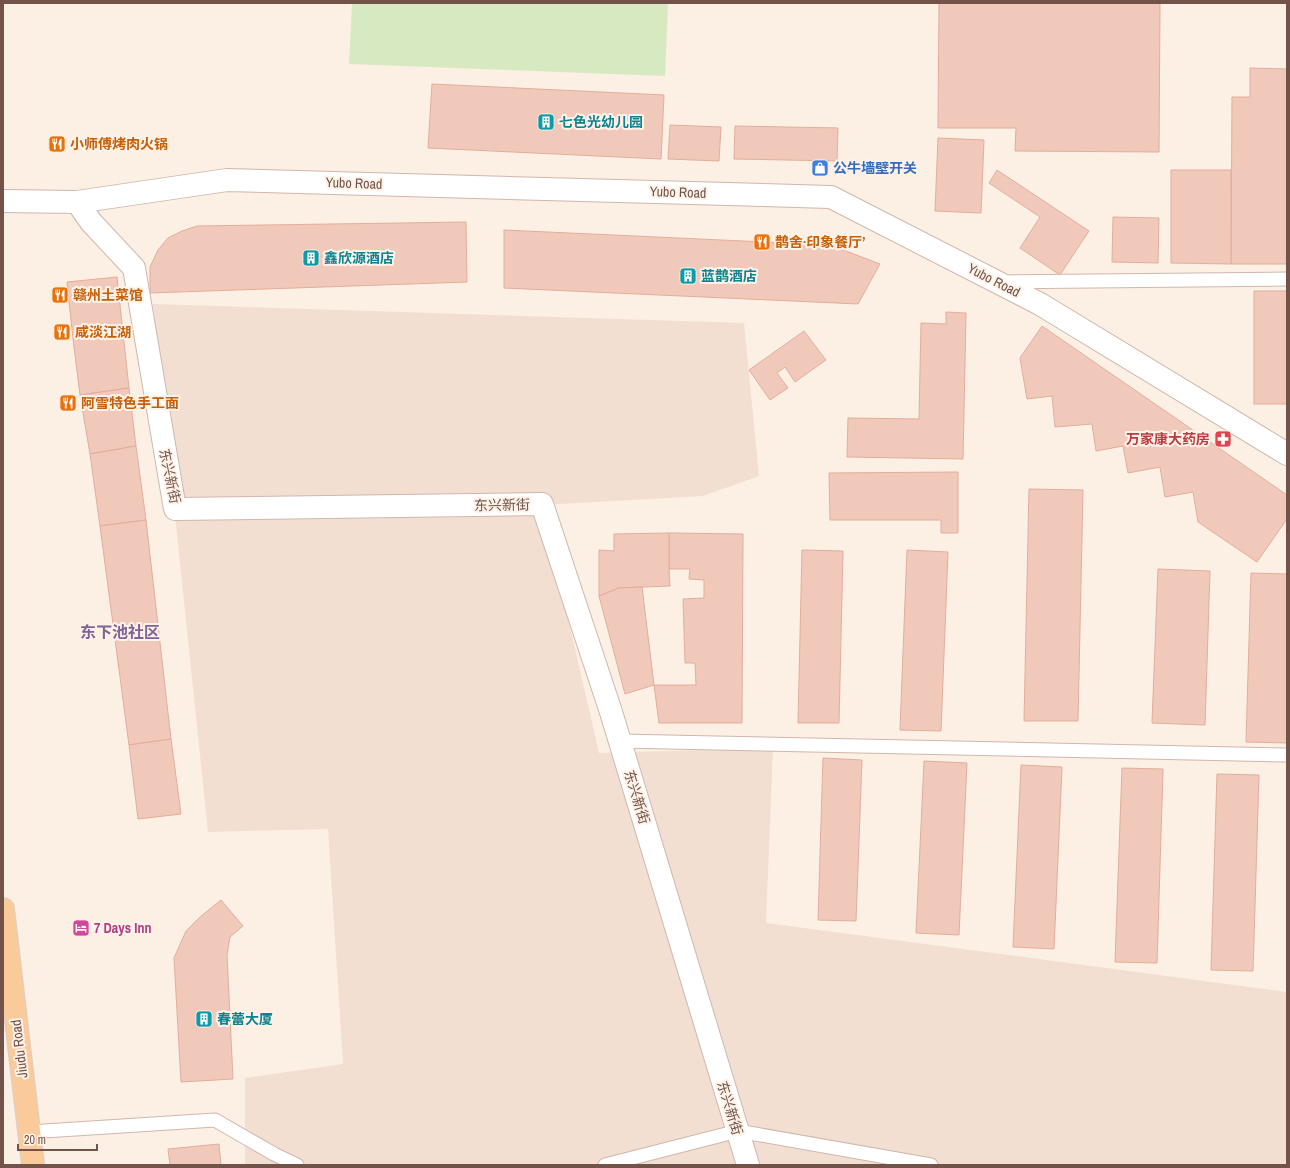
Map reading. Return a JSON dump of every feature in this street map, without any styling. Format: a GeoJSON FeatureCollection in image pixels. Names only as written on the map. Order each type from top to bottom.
{"type":"FeatureCollection","features":[{"type":"Feature","properties":{"kind":"main road","name":"Jiudu Road"},"geometry":{"type":"LineString","coordinates":[[3,908],[33,1165]]}},
{"type":"Feature","properties":{"kind":"street","name":"Yubo Road"},"geometry":{"type":"LineString","coordinates":[[3,201],[77,202],[227,180],[831,197],[1040,304],[1287,454]]}},
{"type":"Feature","properties":{"kind":"street","name":"东兴新街"},"geometry":{"type":"LineString","coordinates":[[77,202],[91,222],[134,268],[174,510],[542,504],[620,741],[748,1165]]}},
{"type":"Feature","properties":{"kind":"lane"},"geometry":{"type":"LineString","coordinates":[[996,282],[1287,279]]}},
{"type":"Feature","properties":{"kind":"lane"},"geometry":{"type":"LineString","coordinates":[[620,741],[1287,755]]}},
{"type":"Feature","properties":{"kind":"lane"},"geometry":{"type":"LineString","coordinates":[[29,1132],[215,1120],[274,1154],[297,1165]]}},
{"type":"Feature","properties":{"kind":"lane"},"geometry":{"type":"LineString","coordinates":[[605,1165],[738,1131],[930,1165]]}},
{"type":"Feature","properties":{"kind":"shaded area"},"geometry":{"type":"Polygon","coordinates":[[[153,304],[744,323],[759,476],[703,496],[542,505],[599,753],[773,748],[766,923],[1287,992],[1287,1165],[245,1165],[245,1078],[343,1064],[328,829],[208,832],[153,304]]]}},
{"type":"Feature","properties":{"kind":"green space"},"geometry":{"type":"Polygon","coordinates":[[[352,3],[668,3],[665,76],[349,64],[352,3]]]}},
{"type":"Feature","properties":{"kind":"building"},"geometry":{"type":"Polygon","coordinates":[[[939,3],[1160,3],[1159,152],[1015,151],[1016,128],[938,128],[939,3]]]}},
{"type":"Feature","properties":{"kind":"building"},"geometry":{"type":"Polygon","coordinates":[[[1250,68],[1287,69],[1287,264],[1231,264],[1232,97],[1250,97],[1250,68]]]}},
{"type":"Feature","properties":{"kind":"building","name":"七色光幼儿园"},"geometry":{"type":"Polygon","coordinates":[[[432,84],[664,95],[661,159],[428,148],[432,84]]]}},
{"type":"Feature","properties":{"kind":"building"},"geometry":{"type":"Polygon","coordinates":[[[670,125],[721,127],[719,161],[668,159],[670,125]]]}},
{"type":"Feature","properties":{"kind":"building"},"geometry":{"type":"Polygon","coordinates":[[[735,126],[838,128],[837,161],[734,159],[735,126]]]}},
{"type":"Feature","properties":{"kind":"building"},"geometry":{"type":"Polygon","coordinates":[[[938,138],[984,140],[981,213],[935,211],[938,138]]]}},
{"type":"Feature","properties":{"kind":"building"},"geometry":{"type":"Polygon","coordinates":[[[997,170],[1089,231],[1060,275],[1020,248],[1040,217],[989,183],[997,170]]]}},
{"type":"Feature","properties":{"kind":"building"},"geometry":{"type":"Polygon","coordinates":[[[1171,170],[1231,170],[1231,264],[1171,263],[1171,170]]]}},
{"type":"Feature","properties":{"kind":"building"},"geometry":{"type":"Polygon","coordinates":[[[1113,217],[1159,218],[1158,263],[1112,262],[1113,217]]]}},
{"type":"Feature","properties":{"kind":"building","name":"鑫欣源酒店"},"geometry":{"type":"Polygon","coordinates":[[[466,222],[467,282],[150,293],[150,267],[158,250],[168,238],[197,226],[466,222]]]}},
{"type":"Feature","properties":{"kind":"building","name":"蓝鹊酒店"},"geometry":{"type":"Polygon","coordinates":[[[504,230],[830,245],[880,264],[858,304],[504,288],[504,230]]]}},
{"type":"Feature","properties":{"kind":"building"},"geometry":{"type":"Polygon","coordinates":[[[117,277],[123,333],[73,339],[67,282],[117,277]]]}},
{"type":"Feature","properties":{"kind":"building"},"geometry":{"type":"Polygon","coordinates":[[[1254,291],[1287,291],[1287,404],[1254,404],[1254,291]]]}},
{"type":"Feature","properties":{"kind":"building"},"geometry":{"type":"Polygon","coordinates":[[[946,312],[966,313],[963,459],[847,457],[848,418],[919,419],[921,323],[946,324],[946,312]]]}},
{"type":"Feature","properties":{"kind":"building"},"geometry":{"type":"Polygon","coordinates":[[[1042,326],[1287,495],[1287,519],[1257,562],[1198,522],[1193,492],[1165,497],[1160,467],[1128,473],[1123,446],[1096,451],[1092,424],[1055,427],[1052,396],[1027,399],[1020,358],[1042,326]]]}},
{"type":"Feature","properties":{"kind":"building"},"geometry":{"type":"Polygon","coordinates":[[[804,331],[826,360],[795,382],[785,367],[777,373],[788,388],[770,400],[749,370],[804,331]]]}},
{"type":"Feature","properties":{"kind":"building"},"geometry":{"type":"Polygon","coordinates":[[[123,333],[129,388],[80,395],[73,339],[123,333]]]}},
{"type":"Feature","properties":{"kind":"building"},"geometry":{"type":"Polygon","coordinates":[[[129,388],[136,446],[90,454],[80,395],[129,388]]]}},
{"type":"Feature","properties":{"kind":"building"},"geometry":{"type":"Polygon","coordinates":[[[136,446],[146,520],[100,526],[90,454],[136,446]]]}},
{"type":"Feature","properties":{"kind":"building"},"geometry":{"type":"Polygon","coordinates":[[[958,472],[958,533],[941,533],[941,520],[830,520],[829,473],[958,472]]]}},
{"type":"Feature","properties":{"kind":"building"},"geometry":{"type":"Polygon","coordinates":[[[1029,489],[1083,490],[1078,721],[1024,721],[1029,489]]]}},
{"type":"Feature","properties":{"kind":"building"},"geometry":{"type":"Polygon","coordinates":[[[146,520],[171,739],[129,745],[100,526],[146,520]]]}},
{"type":"Feature","properties":{"kind":"building"},"geometry":{"type":"Polygon","coordinates":[[[669,533],[743,534],[742,723],[659,723],[654,685],[696,685],[695,663],[685,663],[683,599],[704,598],[704,580],[689,579],[690,569],[669,569],[669,533]]]}},
{"type":"Feature","properties":{"kind":"building"},"geometry":{"type":"Polygon","coordinates":[[[669,533],[670,586],[619,588],[599,596],[599,550],[614,551],[614,534],[669,533]]]}},
{"type":"Feature","properties":{"kind":"building"},"geometry":{"type":"Polygon","coordinates":[[[802,550],[843,551],[839,723],[798,723],[802,550]]]}},
{"type":"Feature","properties":{"kind":"building"},"geometry":{"type":"Polygon","coordinates":[[[907,550],[948,552],[941,731],[900,730],[907,550]]]}},
{"type":"Feature","properties":{"kind":"building"},"geometry":{"type":"Polygon","coordinates":[[[1158,569],[1210,571],[1205,725],[1152,723],[1158,569]]]}},
{"type":"Feature","properties":{"kind":"building"},"geometry":{"type":"Polygon","coordinates":[[[1251,573],[1287,574],[1287,743],[1246,742],[1251,573]]]}},
{"type":"Feature","properties":{"kind":"building"},"geometry":{"type":"Polygon","coordinates":[[[642,587],[654,685],[625,694],[599,596],[619,588],[642,587]]]}},
{"type":"Feature","properties":{"kind":"building"},"geometry":{"type":"Polygon","coordinates":[[[171,739],[181,814],[138,819],[129,745],[171,739]]]}},
{"type":"Feature","properties":{"kind":"building"},"geometry":{"type":"Polygon","coordinates":[[[823,758],[862,760],[856,921],[818,920],[823,758]]]}},
{"type":"Feature","properties":{"kind":"building"},"geometry":{"type":"Polygon","coordinates":[[[924,761],[967,763],[959,935],[916,933],[924,761]]]}},
{"type":"Feature","properties":{"kind":"building"},"geometry":{"type":"Polygon","coordinates":[[[1021,765],[1062,767],[1054,949],[1013,947],[1021,765]]]}},
{"type":"Feature","properties":{"kind":"building"},"geometry":{"type":"Polygon","coordinates":[[[1122,768],[1163,769],[1157,963],[1115,962],[1122,768]]]}},
{"type":"Feature","properties":{"kind":"building"},"geometry":{"type":"Polygon","coordinates":[[[1217,774],[1259,775],[1253,971],[1211,970],[1217,774]]]}},
{"type":"Feature","properties":{"kind":"building","name":"春蕾大厦"},"geometry":{"type":"Polygon","coordinates":[[[221,900],[243,926],[230,937],[227,955],[233,1079],[181,1082],[174,958],[186,931],[221,900]]]}},
{"type":"Feature","properties":{"kind":"building"},"geometry":{"type":"Polygon","coordinates":[[[219,1144],[221,1165],[170,1165],[168,1149],[219,1144]]]}},
{"type":"Feature","properties":{"kind":"place","name":"七色光幼儿园"},"geometry":{"type":"Point","coordinates":[546,122]}},
{"type":"Feature","properties":{"kind":"place","name":"小师傅烤肉火锅"},"geometry":{"type":"Point","coordinates":[57,144]}},
{"type":"Feature","properties":{"kind":"place","name":"公牛墙壁开关"},"geometry":{"type":"Point","coordinates":[820,168]}},
{"type":"Feature","properties":{"kind":"place","name":"鹊舍·印象餐厅’"},"geometry":{"type":"Point","coordinates":[762,242]}},
{"type":"Feature","properties":{"kind":"place","name":"鑫欣源酒店"},"geometry":{"type":"Point","coordinates":[311,258]}},
{"type":"Feature","properties":{"kind":"place","name":"蓝鹊酒店"},"geometry":{"type":"Point","coordinates":[688,276]}},
{"type":"Feature","properties":{"kind":"place","name":"赣州土菜馆"},"geometry":{"type":"Point","coordinates":[60,295]}},
{"type":"Feature","properties":{"kind":"place","name":"咸淡江湖"},"geometry":{"type":"Point","coordinates":[62,332]}},
{"type":"Feature","properties":{"kind":"place","name":"阿雪特色手工面"},"geometry":{"type":"Point","coordinates":[68,403]}},
{"type":"Feature","properties":{"kind":"place","name":"万家康大药房"},"geometry":{"type":"Point","coordinates":[1223,439]}},
{"type":"Feature","properties":{"kind":"place","name":"7 Days Inn"},"geometry":{"type":"Point","coordinates":[81,928]}},
{"type":"Feature","properties":{"kind":"place","name":"春蕾大厦"},"geometry":{"type":"Point","coordinates":[204,1019]}},
{"type":"Feature","properties":{"kind":"district","name":"东下池社区"},"geometry":{"type":"Point","coordinates":[120,632]}}]}
